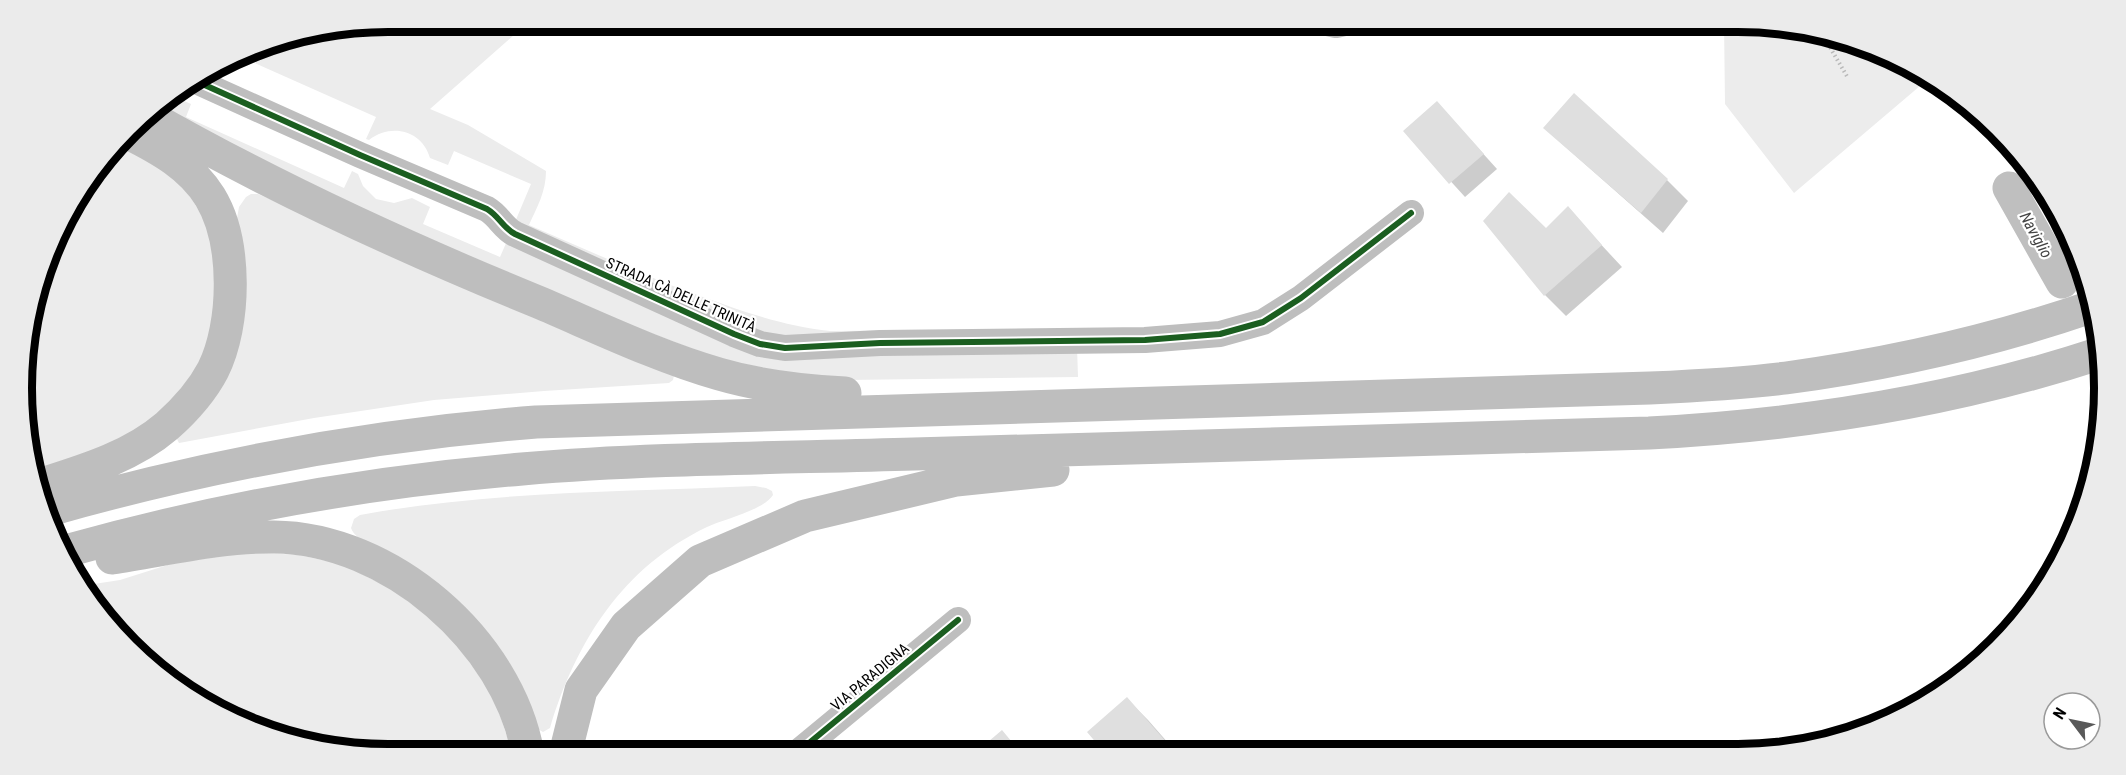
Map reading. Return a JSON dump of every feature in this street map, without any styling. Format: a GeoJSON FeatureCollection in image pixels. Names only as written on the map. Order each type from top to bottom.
{"type":"FeatureCollection","features":[{"type":"Feature","properties":{"kind":"highway"},"geometry":{"type":"LineString","coordinates":[[154,119],[248,171],[350,222],[528,298],[710,371],[748,381],[812,391],[879,394],[1019,392],[1086,403],[1113,404]]}},
{"type":"Feature","properties":{"kind":"highway"},"geometry":{"type":"LineString","coordinates":[[45,483],[117,456],[166,427],[193,400],[204,385],[213,369],[224,336],[229,301],[229,268],[225,237],[216,209],[202,185],[180,164],[135,137]]}},
{"type":"Feature","properties":{"kind":"highway"},"geometry":{"type":"LineString","coordinates":[[53,509],[143,484],[242,463],[342,445],[472,428],[584,420],[1650,388],[1762,380],[1852,368],[1917,356],[2086,309]]}},
{"type":"Feature","properties":{"kind":"highway"},"geometry":{"type":"LineString","coordinates":[[71,550],[186,520],[285,500],[383,484],[520,469],[706,460],[1649,433],[1784,422],[1870,409],[1949,394],[2093,355]]}},
{"type":"Feature","properties":{"kind":"highway"},"geometry":{"type":"LineString","coordinates":[[568,744],[581,690],[626,626],[700,561],[805,516],[956,480],[1317,442]]}},
{"type":"Feature","properties":{"kind":"highway"},"geometry":{"type":"LineString","coordinates":[[78,563],[237,538],[273,537],[307,540],[349,551],[383,567],[414,586],[442,608],[466,632],[494,669],[507,691],[518,716],[525,744]]}},
{"type":"Feature","properties":{"kind":"street","name":"STRADA CÀ DELLE TRINITÀ"},"geometry":{"type":"LineString","coordinates":[[203,83],[360,155],[487,209],[495,214],[510,232],[735,334],[760,344],[785,348],[880,343],[1145,340],[1187,338],[1245,328],[1263,322],[1292,304],[1411,213]]}},
{"type":"Feature","properties":{"kind":"street","name":"VIA PARADIGNA"},"geometry":{"type":"LineString","coordinates":[[808,744],[958,620]]}},
{"type":"Feature","properties":{"kind":"path"},"geometry":{"type":"LineString","coordinates":[[1828,43],[1848,78]]}},
{"type":"Feature","properties":{"kind":"shaded area"},"geometry":{"type":"Polygon","coordinates":[[[364,32],[518,32],[430,109],[468,125],[546,171],[543,193],[529,225],[696,294],[761,317],[802,327],[830,331],[1142,329],[775,341],[515,222],[531,184],[454,151],[448,165],[430,158],[420,141],[405,132],[387,132],[369,140],[366,139],[376,117],[248,60],[273,50],[318,38],[364,32]]]}},
{"type":"Feature","properties":{"kind":"shaded area"},"geometry":{"type":"Polygon","coordinates":[[[1724,32],[1762,32],[1808,38],[1853,50],[1896,68],[1923,83],[1794,193],[1725,104],[1724,32]]]}},
{"type":"Feature","properties":{"kind":"shaded area"},"geometry":{"type":"Polygon","coordinates":[[[179,99],[191,104],[186,117],[344,188],[352,171],[358,174],[363,186],[376,199],[394,203],[412,198],[430,207],[423,224],[500,257],[507,241],[711,334],[1077,347],[1078,377],[847,380],[814,377],[722,360],[499,275],[163,111],[179,99]]]}},
{"type":"Feature","properties":{"kind":"shaded area"},"geometry":{"type":"Polygon","coordinates":[[[127,146],[183,185],[213,234],[215,322],[193,381],[140,431],[42,472],[32,411],[32,364],[38,318],[50,273],[79,209],[105,171],[127,146]]]}},
{"type":"Feature","properties":{"kind":"shaded area"},"geometry":{"type":"Polygon","coordinates":[[[251,194],[258,194],[674,375],[673,380],[669,383],[434,400],[314,418],[179,443],[177,439],[202,414],[239,207],[251,194]]]}},
{"type":"Feature","properties":{"kind":"shaded area"},"geometry":{"type":"Polygon","coordinates":[[[755,486],[772,491],[773,495],[753,510],[707,527],[677,544],[627,585],[589,637],[561,696],[550,728],[543,732],[538,729],[481,625],[471,614],[426,577],[384,550],[357,537],[351,528],[354,519],[360,515],[458,501],[557,494],[755,486]]]}},
{"type":"Feature","properties":{"kind":"shaded area"},"geometry":{"type":"Polygon","coordinates":[[[252,552],[299,555],[341,564],[390,588],[446,630],[493,695],[510,744],[388,744],[318,737],[273,725],[209,696],[171,670],[136,639],[91,585],[120,580],[177,562],[252,552]]]}},
{"type":"Feature","properties":{"kind":"building"},"geometry":{"type":"Polygon","coordinates":[[[1574,93],[1668,179],[1641,213],[1543,128],[1574,93]]]}},
{"type":"Feature","properties":{"kind":"building"},"geometry":{"type":"Polygon","coordinates":[[[1437,101],[1484,154],[1449,184],[1403,131],[1437,101]]]}},
{"type":"Feature","properties":{"kind":"building"},"geometry":{"type":"Polygon","coordinates":[[[1971,119],[1995,141],[1993,142],[1971,119]]]}},
{"type":"Feature","properties":{"kind":"building"},"geometry":{"type":"Polygon","coordinates":[[[1509,192],[1546,228],[1568,206],[1602,245],[1544,296],[1483,221],[1509,192]]]}},
{"type":"Feature","properties":{"kind":"building"},"geometry":{"type":"Polygon","coordinates":[[[1127,697],[1168,744],[1097,744],[1087,732],[1127,697]]]}},
{"type":"Feature","properties":{"kind":"building"},"geometry":{"type":"Polygon","coordinates":[[[1002,730],[1014,744],[986,744],[1002,730]]]}},
{"type":"Feature","properties":{"kind":"waterway","name":"Naviglio"},"geometry":{"type":"LineString","coordinates":[[2009,188],[2062,282]]}},
{"type":"Feature","properties":{"kind":"cycle path"},"geometry":{"type":"LineString","coordinates":[[202,84],[487,209],[515,234],[734,334],[760,344],[785,348],[880,343],[1145,340],[1220,334],[1263,322],[1301,298],[1411,213]]}},
{"type":"Feature","properties":{"kind":"cycle path"},"geometry":{"type":"LineString","coordinates":[[808,744],[958,620]]}}]}
